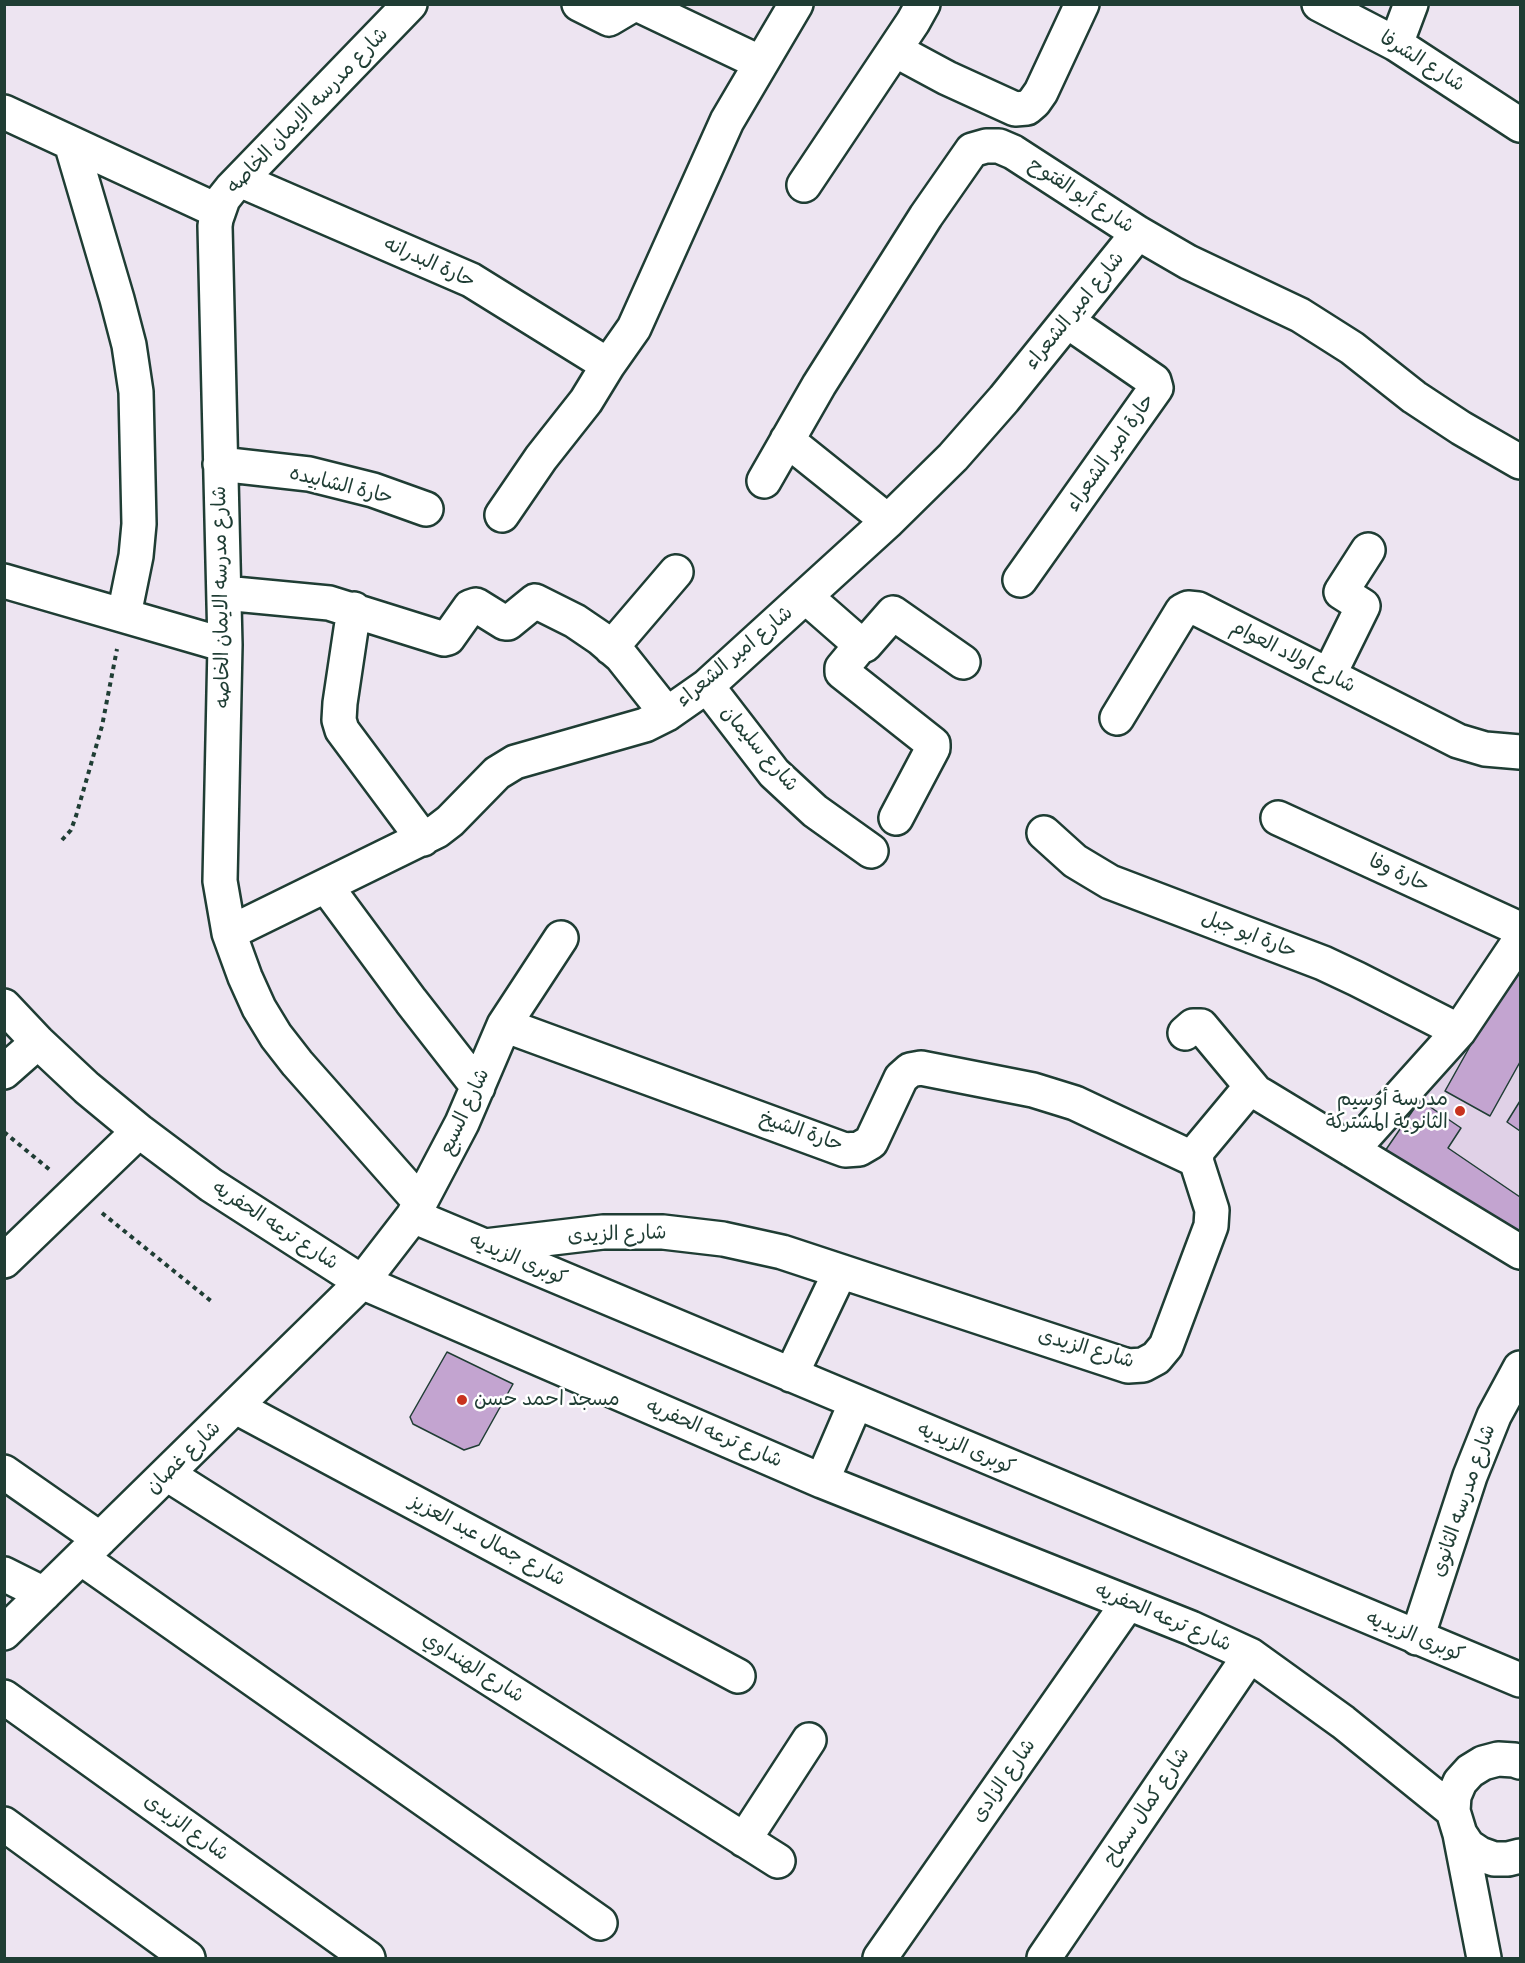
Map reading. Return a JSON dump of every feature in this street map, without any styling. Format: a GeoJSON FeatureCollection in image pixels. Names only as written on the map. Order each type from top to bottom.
{"type":"FeatureCollection","features":[{"type":"Feature","properties":{"kind":"street","name":"شارع مدرسه الايمان الخاصه"},"geometry":{"type":"LineString","coordinates":[[410,4],[240,180],[223,200],[215,226],[225,645],[220,881],[229,933],[259,1008],[276,1036],[417,1209]]}},
{"type":"Feature","properties":{"kind":"street"},"geometry":{"type":"LineString","coordinates":[[579,4],[609,20],[634,5],[642,7],[761,63]]}},
{"type":"Feature","properties":{"kind":"street"},"geometry":{"type":"LineString","coordinates":[[502,515],[586,401],[634,328],[727,121],[796,4]]}},
{"type":"Feature","properties":{"kind":"street"},"geometry":{"type":"LineString","coordinates":[[895,50],[947,78],[1015,109],[1027,108],[1041,92],[1082,4]]}},
{"type":"Feature","properties":{"kind":"street","name":"شارع الشرفا"},"geometry":{"type":"LineString","coordinates":[[1319,4],[1396,44],[1521,125]]}},
{"type":"Feature","properties":{"kind":"street"},"geometry":{"type":"LineString","coordinates":[[1396,44],[1412,4]]}},
{"type":"Feature","properties":{"kind":"street"},"geometry":{"type":"LineString","coordinates":[[804,185],[895,50],[909,10]]}},
{"type":"Feature","properties":{"kind":"street"},"geometry":{"type":"LineString","coordinates":[[4,112],[218,211]]}},
{"type":"Feature","properties":{"kind":"street"},"geometry":{"type":"LineString","coordinates":[[71,143],[129,345],[136,392],[139,531],[124,615]]}},
{"type":"Feature","properties":{"kind":"street","name":"شارع أبو الفتوح"},"geometry":{"type":"LineString","coordinates":[[764,481],[819,385],[888,274],[972,150],[986,146],[999,146],[1013,152],[1138,233],[1188,262],[1300,315],[1352,348],[1423,404],[1521,462]]}},
{"type":"Feature","properties":{"kind":"street","name":"حارة البدرانه"},"geometry":{"type":"LineString","coordinates":[[240,180],[471,280],[608,365]]}},
{"type":"Feature","properties":{"kind":"street","name":"شارع امير الشعراء"},"geometry":{"type":"LineString","coordinates":[[229,933],[423,839],[450,821],[497,773],[515,762],[645,725],[667,714],[707,686],[888,521],[953,458],[1004,399],[1138,233]]}},
{"type":"Feature","properties":{"kind":"street","name":"حارة امير الشعراء"},"geometry":{"type":"LineString","coordinates":[[1020,580],[1156,388],[1154,381],[1067,321]]}},
{"type":"Feature","properties":{"kind":"street"},"geometry":{"type":"LineString","coordinates":[[787,440],[888,521]]}},
{"type":"Feature","properties":{"kind":"street","name":"حارة الشابيده"},"geometry":{"type":"LineString","coordinates":[[220,465],[309,474],[373,490],[426,509]]}},
{"type":"Feature","properties":{"kind":"street"},"geometry":{"type":"LineString","coordinates":[[1329,675],[1363,606],[1341,592],[1368,550]]}},
{"type":"Feature","properties":{"kind":"street"},"geometry":{"type":"LineString","coordinates":[[611,648],[676,572]]}},
{"type":"Feature","properties":{"kind":"street"},"geometry":{"type":"LineString","coordinates":[[4,581],[225,645]]}},
{"type":"Feature","properties":{"kind":"street"},"geometry":{"type":"LineString","coordinates":[[224,593],[329,603],[444,639],[448,638],[470,607],[476,605],[481,607],[505,623],[511,622],[532,602],[536,601],[582,625],[621,656],[667,714]]}},
{"type":"Feature","properties":{"kind":"street"},"geometry":{"type":"LineString","coordinates":[[806,597],[861,645]]}},
{"type":"Feature","properties":{"kind":"street","name":"شارع اولاد العوام"},"geometry":{"type":"LineString","coordinates":[[1117,718],[1182,612],[1188,608],[1198,609],[1458,741],[1485,749],[1521,752]]}},
{"type":"Feature","properties":{"kind":"street"},"geometry":{"type":"LineString","coordinates":[[354,609],[339,720],[342,730],[423,839]]}},
{"type":"Feature","properties":{"kind":"street"},"geometry":{"type":"LineString","coordinates":[[896,818],[933,744],[841,670],[861,645],[865,645],[893,613],[963,662]]}},
{"type":"Feature","properties":{"kind":"street","name":"شارع سليمان"},"geometry":{"type":"LineString","coordinates":[[707,686],[774,773],[815,812],[871,851]]}},
{"type":"Feature","properties":{"kind":"street","name":"حارة وفا"},"geometry":{"type":"LineString","coordinates":[[1278,818],[1521,929]]}},
{"type":"Feature","properties":{"kind":"street","name":"حارة ابو جبل"},"geometry":{"type":"LineString","coordinates":[[1044,833],[1075,861],[1110,882],[1323,963],[1459,1030]]}},
{"type":"Feature","properties":{"kind":"street"},"geometry":{"type":"LineString","coordinates":[[326,886],[478,1087]]}},
{"type":"Feature","properties":{"kind":"street","name":"شارع السبع"},"geometry":{"type":"LineString","coordinates":[[362,1282],[417,1209],[449,1150],[504,1025],[561,938]]}},
{"type":"Feature","properties":{"kind":"street"},"geometry":{"type":"LineString","coordinates":[[1352,1150],[1459,1030],[1521,940]]}},
{"type":"Feature","properties":{"kind":"street","name":"شارع ترعه الحفريه"},"geometry":{"type":"LineString","coordinates":[[4,1006],[87,1088],[139,1131],[220,1192],[362,1282],[822,1480],[1191,1628],[1250,1655],[1343,1722],[1456,1823],[1468,1846],[1494,1859],[1521,1856]]}},
{"type":"Feature","properties":{"kind":"street","name":"حارة الشيخ"},"geometry":{"type":"LineString","coordinates":[[504,1025],[845,1150],[859,1149],[871,1142],[901,1078],[910,1070],[921,1068],[1033,1090],[1075,1103],[1196,1160]]}},
{"type":"Feature","properties":{"kind":"street"},"geometry":{"type":"LineString","coordinates":[[1185,1033],[1193,1026],[1201,1026],[1256,1092],[1521,1252]]}},
{"type":"Feature","properties":{"kind":"street"},"geometry":{"type":"LineString","coordinates":[[4,1072],[38,1042]]}},
{"type":"Feature","properties":{"kind":"street"},"geometry":{"type":"LineString","coordinates":[[1196,1160],[1198,1150],[1243,1096],[1249,1092],[1256,1092]]}},
{"type":"Feature","properties":{"kind":"street"},"geometry":{"type":"LineString","coordinates":[[4,1261],[139,1131]]}},
{"type":"Feature","properties":{"kind":"street","name":"شارع الزيدى"},"geometry":{"type":"LineString","coordinates":[[485,1246],[603,1232],[663,1232],[723,1239],[782,1252],[1128,1366],[1143,1365],[1156,1358],[1166,1346],[1211,1226],[1212,1210],[1196,1160]]}},
{"type":"Feature","properties":{"kind":"street","name":"كوبرى الزيديه"},"geometry":{"type":"LineString","coordinates":[[417,1209],[485,1246],[1521,1680]]}},
{"type":"Feature","properties":{"kind":"street"},"geometry":{"type":"LineString","coordinates":[[791,1375],[840,1272]]}},
{"type":"Feature","properties":{"kind":"street","name":"شارع غصان"},"geometry":{"type":"LineString","coordinates":[[4,1632],[362,1282]]}},
{"type":"Feature","properties":{"kind":"street","name":"شارع مدرسه الثانوى"},"geometry":{"type":"LineString","coordinates":[[1417,1638],[1482,1446],[1494,1416],[1521,1368]]}},
{"type":"Feature","properties":{"kind":"street"},"geometry":{"type":"LineString","coordinates":[[822,1480],[856,1402]]}},
{"type":"Feature","properties":{"kind":"street","name":"شارع جمال عبد العزيز"},"geometry":{"type":"LineString","coordinates":[[236,1407],[738,1676]]}},
{"type":"Feature","properties":{"kind":"street"},"geometry":{"type":"LineString","coordinates":[[4,1472],[91,1548],[600,1923]]}},
{"type":"Feature","properties":{"kind":"street","name":"شارع الهنداوي"},"geometry":{"type":"LineString","coordinates":[[167,1474],[778,1861]]}},
{"type":"Feature","properties":{"kind":"street"},"geometry":{"type":"LineString","coordinates":[[4,1574],[44,1594]]}},
{"type":"Feature","properties":{"kind":"street","name":"شارع الزادى"},"geometry":{"type":"LineString","coordinates":[[880,1959],[1128,1603]]}},
{"type":"Feature","properties":{"kind":"street","name":"شارع كمال سماح"},"geometry":{"type":"LineString","coordinates":[[1044,1959],[1250,1655]]}},
{"type":"Feature","properties":{"kind":"street","name":"شارع الزيدى"},"geometry":{"type":"LineString","coordinates":[[4,1697],[368,1959]]}},
{"type":"Feature","properties":{"kind":"street"},"geometry":{"type":"LineString","coordinates":[[744,1840],[809,1740]]}},
{"type":"Feature","properties":{"kind":"street"},"geometry":{"type":"LineString","coordinates":[[1484,1959],[1456,1823],[1454,1796],[1460,1782],[1470,1771],[1483,1763],[1498,1759],[1521,1762]]}},
{"type":"Feature","properties":{"kind":"street"},"geometry":{"type":"LineString","coordinates":[[4,1824],[188,1959]]}},
{"type":"Feature","properties":{"kind":"path"},"geometry":{"type":"LineString","coordinates":[[62,840],[71,830],[102,726],[124,615]]}},
{"type":"Feature","properties":{"kind":"path"},"geometry":{"type":"LineString","coordinates":[[4,1132],[211,1301]]}},
{"type":"Feature","properties":{"kind":"shaded area","name":"مدرسة أوسيم الثانوية المشتركة"},"geometry":{"type":"Polygon","coordinates":[[[1520,952],[1520,1245],[1365,1150],[1520,952]]]}},
{"type":"Feature","properties":{"kind":"building"},"geometry":{"type":"Polygon","coordinates":[[[1520,957],[1520,1062],[1490,1116],[1445,1091],[1520,957]]]}},
{"type":"Feature","properties":{"kind":"building"},"geometry":{"type":"Polygon","coordinates":[[[1420,1100],[1461,1128],[1448,1148],[1520,1197],[1520,1242],[1385,1151],[1420,1100]]]}},
{"type":"Feature","properties":{"kind":"building"},"geometry":{"type":"Polygon","coordinates":[[[1520,1101],[1520,1131],[1507,1122],[1520,1101]]]}},
{"type":"Feature","properties":{"kind":"building","name":"مسجد احمد حسن"},"geometry":{"type":"Polygon","coordinates":[[[447,1352],[513,1384],[479,1445],[464,1450],[413,1424],[410,1417],[447,1352]]]}},
{"type":"Feature","properties":{"kind":"place","name":"مدرسة أوسيم الثانوية المشتركة"},"geometry":{"type":"Point","coordinates":[1460,1111]}},
{"type":"Feature","properties":{"kind":"place","name":"مسجد احمد حسن"},"geometry":{"type":"Point","coordinates":[462,1400]}}]}
